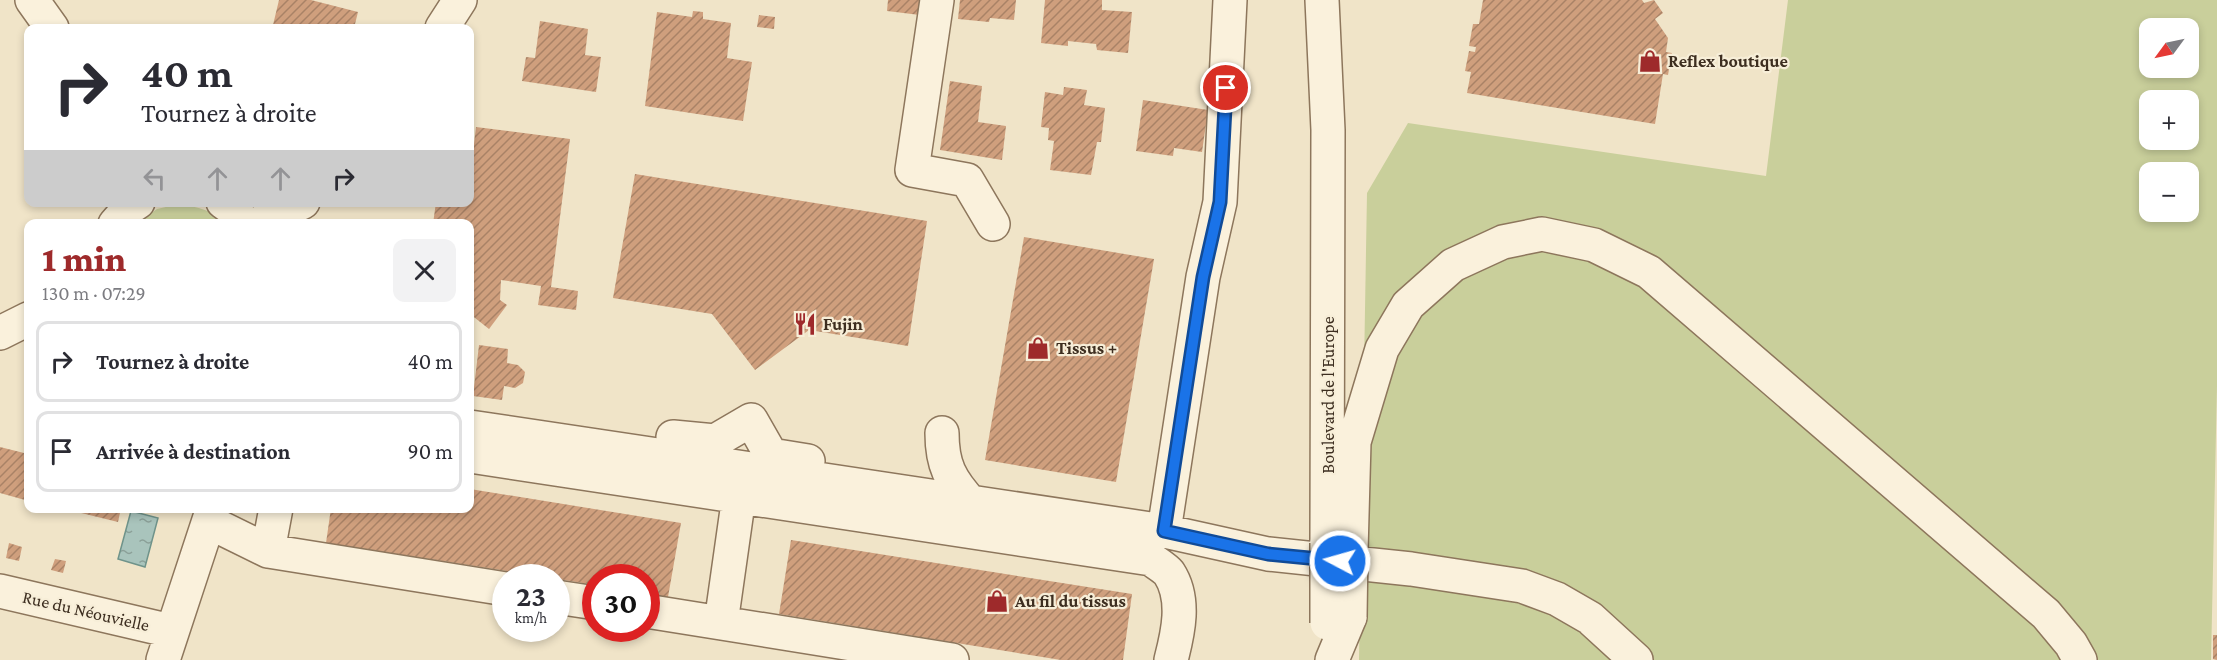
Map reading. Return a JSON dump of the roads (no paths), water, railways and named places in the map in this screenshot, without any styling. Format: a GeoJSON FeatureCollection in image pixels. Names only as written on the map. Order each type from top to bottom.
{"type":"FeatureCollection","features":[{"type":"Feature","properties":{"kind":"street"},"geometry":{"type":"LineString","coordinates":[[32,0],[49,24]]}},
{"type":"Feature","properties":{"kind":"street"},"geometry":{"type":"LineString","coordinates":[[445,24],[460,0]]}},
{"type":"Feature","properties":{"kind":"street"},"geometry":{"type":"LineString","coordinates":[[937,0],[912,170],[967,180],[993,224]]}},
{"type":"Feature","properties":{"kind":"street"},"geometry":{"type":"LineString","coordinates":[[1164,531],[1203,277],[1220,202],[1230,0]]}},
{"type":"Feature","properties":{"kind":"street","name":"Boulevard de l'Europe"},"geometry":{"type":"LineString","coordinates":[[1322,0],[1328,130],[1339,547],[1338,620],[1326,660]]}},
{"type":"Feature","properties":{"kind":"street","name":"Boulevard de l'Europe"},"geometry":{"type":"LineString","coordinates":[[1328,130],[1341,0]]}},
{"type":"Feature","properties":{"kind":"street"},"geometry":{"type":"LineString","coordinates":[[119,219],[130,207]]}},
{"type":"Feature","properties":{"kind":"street"},"geometry":{"type":"LineString","coordinates":[[228,207],[240,219]]}},
{"type":"Feature","properties":{"kind":"street"},"geometry":{"type":"LineString","coordinates":[[268,219],[293,207]]}},
{"type":"Feature","properties":{"kind":"street"},"geometry":{"type":"LineString","coordinates":[[1339,547],[1354,442],[1382,349],[1408,305],[1453,265],[1503,242],[1542,234],[1594,245],[1649,272],[2046,614],[2071,644],[2080,660]]}},
{"type":"Feature","properties":{"kind":"street"},"geometry":{"type":"LineString","coordinates":[[0,333],[24,321]]}},
{"type":"Feature","properties":{"kind":"street"},"geometry":{"type":"LineString","coordinates":[[597,445],[628,432],[715,441],[751,420],[771,455],[836,466],[853,484]]}},
{"type":"Feature","properties":{"kind":"street"},"geometry":{"type":"LineString","coordinates":[[474,428],[1164,531],[1268,554],[1411,569],[1522,586],[1557,598],[1590,618],[1636,660]]}},
{"type":"Feature","properties":{"kind":"street"},"geometry":{"type":"LineString","coordinates":[[942,433],[942,457],[956,486],[972,504]]}},
{"type":"Feature","properties":{"kind":"street"},"geometry":{"type":"LineString","coordinates":[[474,457],[1151,559],[1168,572],[1178,592],[1178,632],[1171,660]]}},
{"type":"Feature","properties":{"kind":"street"},"geometry":{"type":"LineString","coordinates":[[721,623],[739,496]]}},
{"type":"Feature","properties":{"kind":"street"},"geometry":{"type":"LineString","coordinates":[[268,551],[275,513]]}},
{"type":"Feature","properties":{"kind":"street"},"geometry":{"type":"LineString","coordinates":[[167,646],[211,515],[268,551],[492,587]]}},
{"type":"Feature","properties":{"kind":"street","name":"Rue du Néouvielle"},"geometry":{"type":"LineString","coordinates":[[0,591],[167,646]]}},
{"type":"Feature","properties":{"kind":"street"},"geometry":{"type":"LineString","coordinates":[[660,613],[952,660]]}},
{"type":"Feature","properties":{"kind":"street"},"geometry":{"type":"LineString","coordinates":[[1332,660],[1338,620]]}},
{"type":"Feature","properties":{"kind":"water"},"geometry":{"type":"Polygon","coordinates":[[[130,513],[158,518],[145,567],[118,559],[130,513]]]}},
{"type":"Feature","properties":{"kind":"place","name":"Reflex boutique"},"geometry":{"type":"Point","coordinates":[1650,61]}},
{"type":"Feature","properties":{"kind":"place","name":"Fujin"},"geometry":{"type":"Point","coordinates":[805,324]}},
{"type":"Feature","properties":{"kind":"place","name":"Tissus +"},"geometry":{"type":"Point","coordinates":[1038,348]}},
{"type":"Feature","properties":{"kind":"place","name":"Au fil du tissus"},"geometry":{"type":"Point","coordinates":[997,601]}}]}
